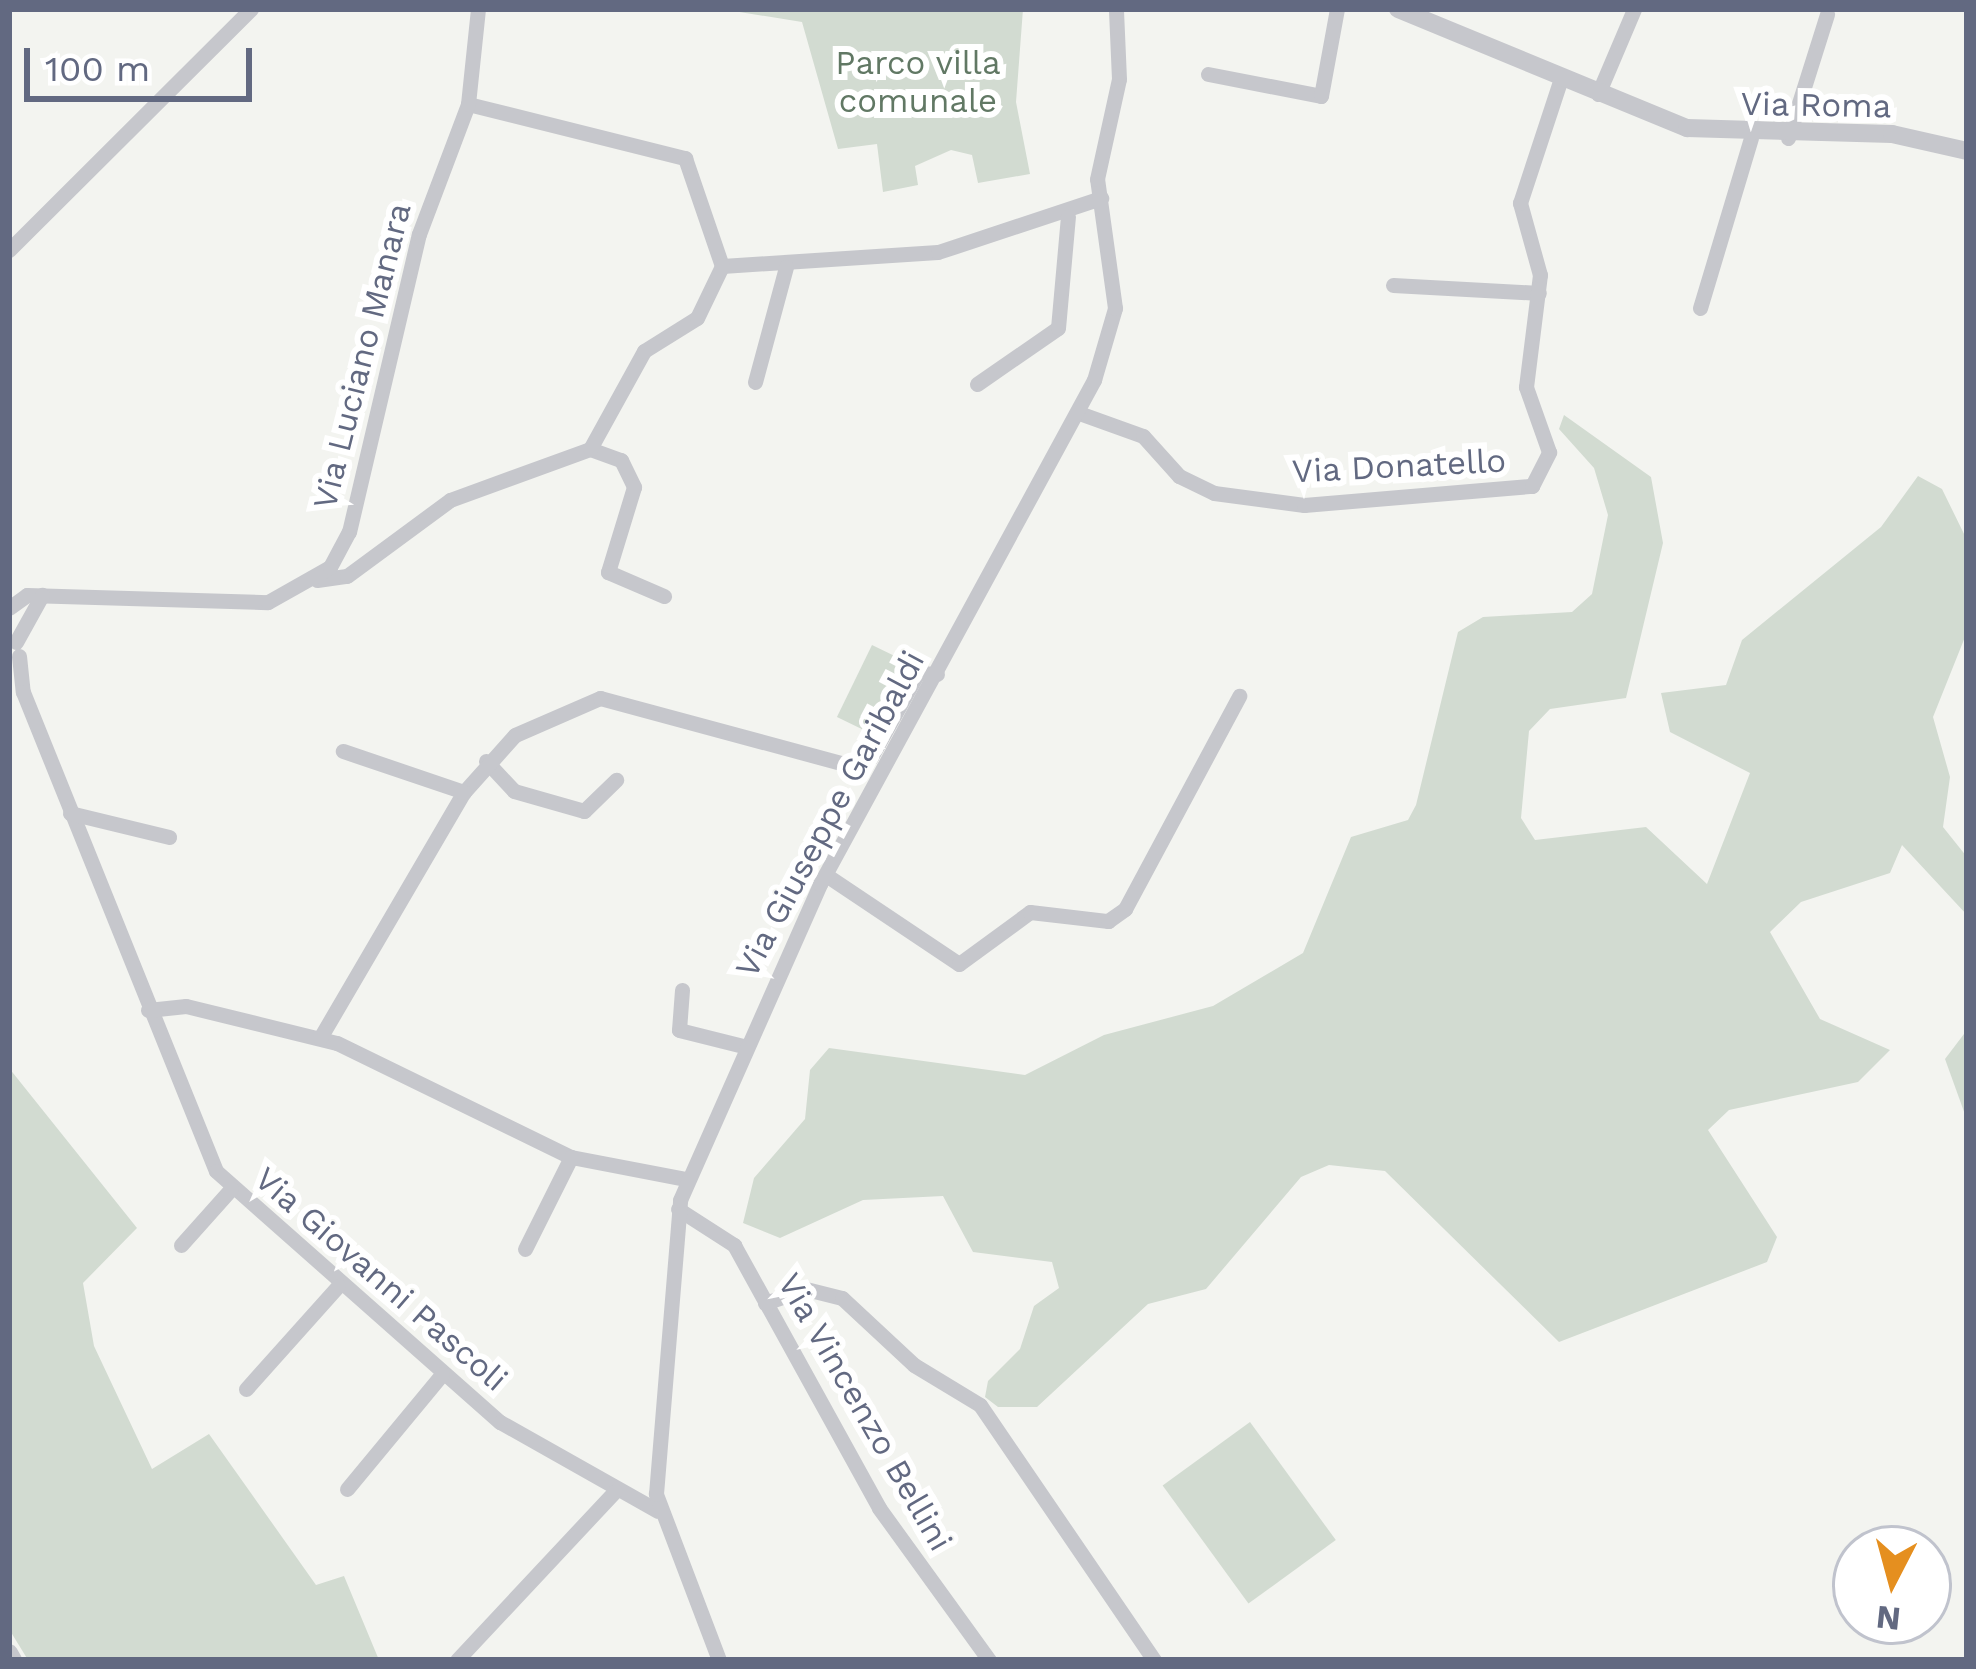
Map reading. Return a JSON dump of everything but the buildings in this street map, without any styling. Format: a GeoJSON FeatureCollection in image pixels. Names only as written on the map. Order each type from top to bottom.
{"type":"FeatureCollection","features":[{"type":"Feature","properties":{"kind":"street"},"geometry":{"type":"LineString","coordinates":[[9,250],[251,9]]}},
{"type":"Feature","properties":{"kind":"street","name":"Via Luciano Manara"},"geometry":{"type":"LineString","coordinates":[[317,580],[349,532],[418,234],[468,104],[478,9]]}},
{"type":"Feature","properties":{"kind":"street","name":"Via Giuseppe Garibaldi"},"geometry":{"type":"LineString","coordinates":[[719,1660],[658,1511],[678,1209],[742,1046],[826,875],[1079,413],[1115,308],[1101,198],[1119,79],[1116,9]]}},
{"type":"Feature","properties":{"kind":"street"},"geometry":{"type":"LineString","coordinates":[[1208,74],[1321,96],[1336,9]]}},
{"type":"Feature","properties":{"kind":"street","name":"Via Roma"},"geometry":{"type":"LineString","coordinates":[[1398,9],[1598,94],[1751,138],[1892,134],[1967,151]]}},
{"type":"Feature","properties":{"kind":"street"},"geometry":{"type":"LineString","coordinates":[[1598,94],[1634,9]]}},
{"type":"Feature","properties":{"kind":"street"},"geometry":{"type":"LineString","coordinates":[[1788,138],[1827,14]]}},
{"type":"Feature","properties":{"kind":"street"},"geometry":{"type":"LineString","coordinates":[[1393,285],[1539,293],[1520,203],[1561,78]]}},
{"type":"Feature","properties":{"kind":"street"},"geometry":{"type":"LineString","coordinates":[[468,104],[686,158],[722,266],[697,318],[644,351],[590,449]]}},
{"type":"Feature","properties":{"kind":"street"},"geometry":{"type":"LineString","coordinates":[[1700,308],[1751,138]]}},
{"type":"Feature","properties":{"kind":"street"},"geometry":{"type":"LineString","coordinates":[[722,266],[786,267],[938,253],[1068,216],[1101,198]]}},
{"type":"Feature","properties":{"kind":"street"},"geometry":{"type":"LineString","coordinates":[[977,384],[1058,328],[1068,216]]}},
{"type":"Feature","properties":{"kind":"street"},"geometry":{"type":"LineString","coordinates":[[755,382],[786,267]]}},
{"type":"Feature","properties":{"kind":"street","name":"Via Donatello"},"geometry":{"type":"LineString","coordinates":[[1079,413],[1143,436],[1179,476],[1214,494],[1304,505],[1532,486],[1549,452],[1526,386],[1539,293]]}},
{"type":"Feature","properties":{"kind":"street"},"geometry":{"type":"LineString","coordinates":[[9,608],[42,595],[268,602],[317,580],[347,576],[450,500],[590,449],[621,460],[634,487],[608,572],[664,596]]}},
{"type":"Feature","properties":{"kind":"street"},"geometry":{"type":"LineString","coordinates":[[9,672],[15,644],[42,595]]}},
{"type":"Feature","properties":{"kind":"street"},"geometry":{"type":"LineString","coordinates":[[15,644],[16,687],[148,1010],[186,1006],[320,1038],[571,1157],[686,1179]]}},
{"type":"Feature","properties":{"kind":"street"},"geometry":{"type":"LineString","coordinates":[[320,1038],[486,760],[542,718],[600,698],[852,766],[871,757],[918,673],[937,674]]}},
{"type":"Feature","properties":{"kind":"street"},"geometry":{"type":"LineString","coordinates":[[826,875],[958,964],[1030,912],[1108,921],[1125,909],[1239,696]]}},
{"type":"Feature","properties":{"kind":"street"},"geometry":{"type":"LineString","coordinates":[[343,751],[464,792]]}},
{"type":"Feature","properties":{"kind":"street"},"geometry":{"type":"LineString","coordinates":[[486,760],[514,791],[584,812],[616,780]]}},
{"type":"Feature","properties":{"kind":"street"},"geometry":{"type":"LineString","coordinates":[[70,813],[169,837]]}},
{"type":"Feature","properties":{"kind":"street"},"geometry":{"type":"LineString","coordinates":[[682,990],[679,1030],[742,1046]]}},
{"type":"Feature","properties":{"kind":"street","name":"Via Giovanni Pascoli"},"geometry":{"type":"LineString","coordinates":[[148,1010],[231,1189],[442,1374],[615,1490],[658,1511]]}},
{"type":"Feature","properties":{"kind":"street"},"geometry":{"type":"LineString","coordinates":[[525,1249],[571,1157]]}},
{"type":"Feature","properties":{"kind":"street"},"geometry":{"type":"LineString","coordinates":[[181,1245],[231,1189]]}},
{"type":"Feature","properties":{"kind":"street","name":"Via Vincenzo Bellini"},"geometry":{"type":"LineString","coordinates":[[678,1209],[734,1245],[879,1508],[989,1660]]}},
{"type":"Feature","properties":{"kind":"street"},"geometry":{"type":"LineString","coordinates":[[246,1389],[338,1286]]}},
{"type":"Feature","properties":{"kind":"street"},"geometry":{"type":"LineString","coordinates":[[765,1303],[806,1289],[842,1298],[914,1366],[980,1405],[1100,1574],[1154,1660]]}},
{"type":"Feature","properties":{"kind":"street"},"geometry":{"type":"LineString","coordinates":[[347,1489],[442,1374]]}},
{"type":"Feature","properties":{"kind":"street"},"geometry":{"type":"LineString","coordinates":[[457,1660],[615,1490]]}},
{"type":"Feature","properties":{"kind":"green space","name":"Parco villa comunale"},"geometry":{"type":"Polygon","coordinates":[[[721,9],[1023,9],[1016,102],[1030,174],[978,183],[972,155],[951,150],[915,166],[918,185],[883,192],[877,144],[838,149],[802,22],[721,9]]]}},
{"type":"Feature","properties":{"kind":"green space"},"geometry":{"type":"Polygon","coordinates":[[[1564,415],[1651,477],[1663,543],[1626,698],[1550,709],[1529,731],[1521,818],[1535,840],[1646,827],[1707,884],[1750,773],[1670,732],[1661,693],[1726,685],[1742,640],[1881,527],[1918,476],[1942,489],[1966,538],[1967,632],[1933,717],[1950,777],[1943,827],[1967,857],[1967,915],[1902,845],[1890,873],[1801,902],[1770,932],[1820,1019],[1890,1050],[1858,1082],[1729,1110],[1708,1130],[1777,1237],[1767,1262],[1559,1342],[1385,1171],[1329,1165],[1301,1177],[1206,1289],[1148,1304],[1037,1407],[998,1407],[985,1397],[988,1381],[1020,1349],[1034,1306],[1059,1288],[1052,1262],[973,1252],[943,1196],[863,1200],[780,1238],[743,1223],[754,1178],[805,1119],[810,1070],[829,1048],[1025,1075],[1104,1035],[1213,1006],[1303,953],[1351,837],[1408,820],[1416,805],[1458,632],[1483,617],[1572,612],[1592,594],[1608,515],[1594,468],[1559,429],[1564,415]]]}},
{"type":"Feature","properties":{"kind":"green space"},"geometry":{"type":"Polygon","coordinates":[[[872,645],[907,662],[872,734],[837,717],[872,645]]]}},
{"type":"Feature","properties":{"kind":"green space"},"geometry":{"type":"Polygon","coordinates":[[[1967,1030],[1967,1120],[1945,1059],[1967,1030]]]}},
{"type":"Feature","properties":{"kind":"green space"},"geometry":{"type":"Polygon","coordinates":[[[9,1068],[137,1228],[83,1283],[94,1346],[152,1469],[209,1434],[316,1585],[344,1576],[379,1660],[28,1660],[9,1629],[9,1068]]]}},
{"type":"Feature","properties":{"kind":"green space"},"geometry":{"type":"Polygon","coordinates":[[[1250,1422],[1336,1540],[1248,1604],[1163,1485],[1250,1422]]]}}]}
